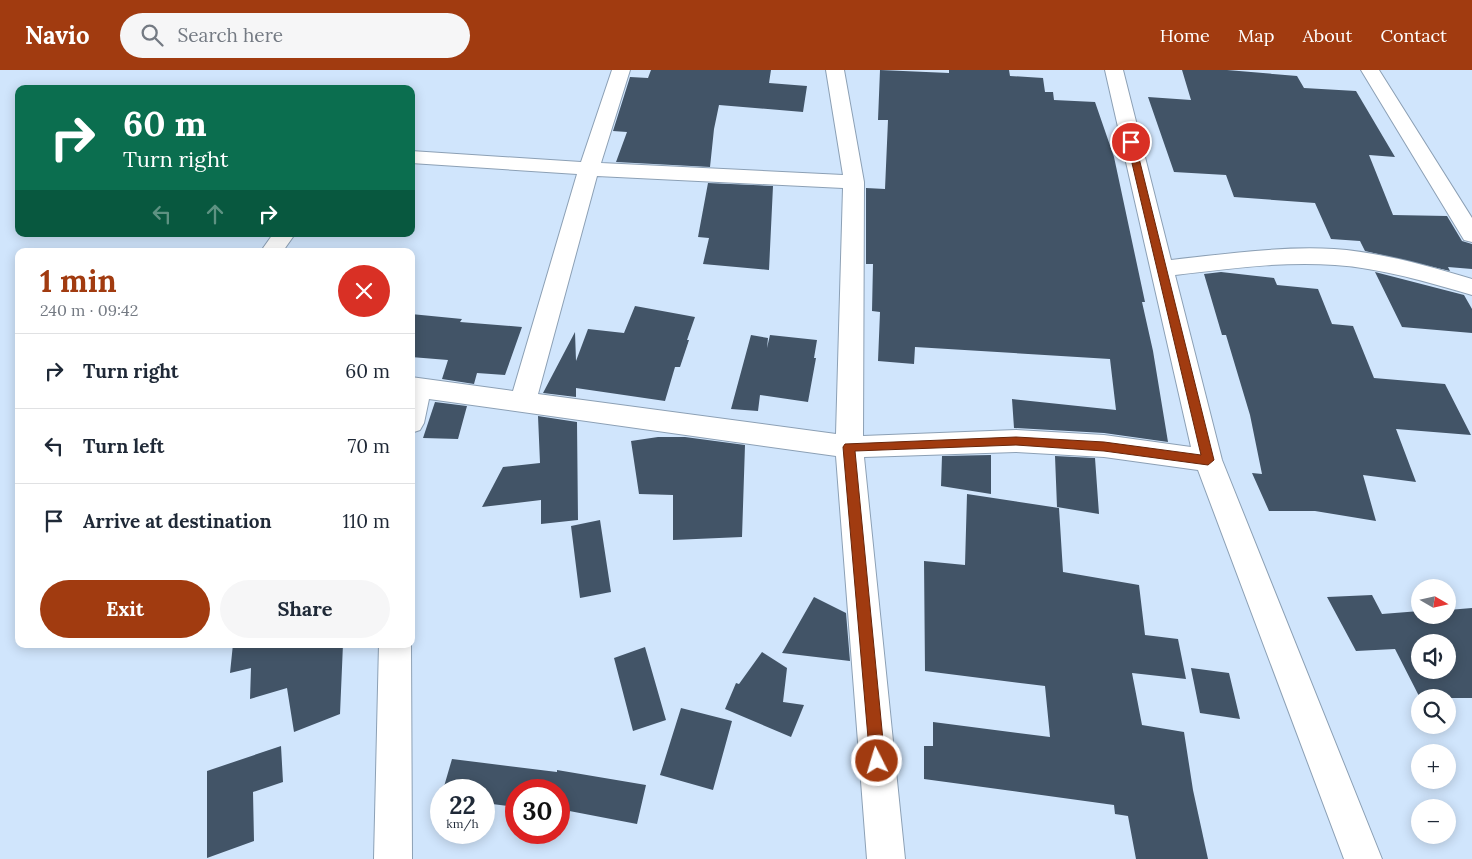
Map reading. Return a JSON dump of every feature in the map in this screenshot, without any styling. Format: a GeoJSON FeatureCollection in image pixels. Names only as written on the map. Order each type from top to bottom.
{"type":"FeatureCollection","features":[{"type":"Feature","properties":{"kind":"street"},"geometry":{"type":"LineString","coordinates":[[523,401],[589,169],[621,70]]}},
{"type":"Feature","properties":{"kind":"street"},"geometry":{"type":"LineString","coordinates":[[835,70],[854,182],[849,447],[886,859]]}},
{"type":"Feature","properties":{"kind":"street"},"geometry":{"type":"LineString","coordinates":[[1114,70],[1208,460],[1363,859]]}},
{"type":"Feature","properties":{"kind":"street"},"geometry":{"type":"LineString","coordinates":[[1370,70],[1472,235]]}},
{"type":"Feature","properties":{"kind":"street"},"geometry":{"type":"LineString","coordinates":[[415,157],[589,169],[854,182]]}},
{"type":"Feature","properties":{"kind":"street"},"geometry":{"type":"LineString","coordinates":[[274,248],[282,237]]}},
{"type":"Feature","properties":{"kind":"street"},"geometry":{"type":"LineString","coordinates":[[1162,269],[1254,258],[1335,257],[1415,270],[1472,287]]}},
{"type":"Feature","properties":{"kind":"street"},"geometry":{"type":"LineString","coordinates":[[415,387],[849,447],[1016,441],[1104,446],[1208,460]]}},
{"type":"Feature","properties":{"kind":"street"},"geometry":{"type":"LineString","coordinates":[[393,859],[395,792],[394,648]]}},
{"type":"Feature","properties":{"kind":"building"},"geometry":{"type":"Polygon","coordinates":[[[651,70],[771,70],[769,83],[807,86],[803,112],[719,105],[714,129],[710,167],[616,162],[627,132],[613,131],[630,77],[648,78],[651,70]]]}},
{"type":"Feature","properties":{"kind":"building"},"geometry":{"type":"Polygon","coordinates":[[[880,70],[949,73],[949,70],[1009,70],[1010,76],[1043,78],[1045,92],[1053,92],[1054,100],[1095,102],[1114,157],[1145,302],[1142,302],[1153,351],[1168,442],[1104,433],[1014,428],[1012,399],[1116,410],[1110,359],[915,347],[914,364],[878,361],[880,312],[872,311],[873,264],[866,264],[866,188],[885,189],[888,120],[878,120],[880,70]]]}},
{"type":"Feature","properties":{"kind":"building"},"geometry":{"type":"Polygon","coordinates":[[[1182,70],[1227,70],[1297,76],[1304,88],[1356,91],[1395,157],[1369,155],[1393,215],[1447,216],[1462,241],[1472,244],[1472,269],[1448,267],[1450,271],[1365,251],[1360,241],[1331,239],[1315,203],[1234,197],[1226,175],[1174,172],[1148,97],[1191,100],[1182,70]]]}},
{"type":"Feature","properties":{"kind":"building"},"geometry":{"type":"Polygon","coordinates":[[[708,183],[773,186],[769,270],[703,264],[709,238],[698,237],[708,183]]]}},
{"type":"Feature","properties":{"kind":"building"},"geometry":{"type":"Polygon","coordinates":[[[1221,272],[1274,278],[1277,285],[1318,289],[1332,324],[1353,326],[1374,378],[1445,384],[1471,435],[1396,429],[1416,482],[1363,475],[1376,521],[1315,511],[1269,511],[1252,473],[1262,474],[1250,415],[1226,335],[1222,335],[1204,274],[1221,272]]]}},
{"type":"Feature","properties":{"kind":"building"},"geometry":{"type":"Polygon","coordinates":[[[1375,272],[1464,295],[1472,309],[1472,333],[1402,327],[1375,272]]]}},
{"type":"Feature","properties":{"kind":"building"},"geometry":{"type":"Polygon","coordinates":[[[635,306],[695,317],[680,367],[675,367],[665,401],[576,388],[576,397],[543,393],[575,332],[576,361],[588,329],[624,333],[635,306]]]}},
{"type":"Feature","properties":{"kind":"building"},"geometry":{"type":"Polygon","coordinates":[[[415,314],[462,319],[460,322],[522,327],[505,375],[477,373],[474,384],[442,379],[448,360],[415,357],[415,314]]]}},
{"type":"Feature","properties":{"kind":"building"},"geometry":{"type":"Polygon","coordinates":[[[751,335],[768,338],[767,348],[770,335],[817,340],[814,358],[816,358],[808,402],[760,395],[758,411],[731,409],[751,335]]]}},
{"type":"Feature","properties":{"kind":"building"},"geometry":{"type":"Polygon","coordinates":[[[435,402],[467,406],[458,439],[423,438],[435,402]]]}},
{"type":"Feature","properties":{"kind":"building"},"geometry":{"type":"Polygon","coordinates":[[[538,416],[577,422],[578,520],[541,524],[541,500],[482,507],[503,467],[540,463],[538,416]]]}},
{"type":"Feature","properties":{"kind":"building"},"geometry":{"type":"Polygon","coordinates":[[[658,437],[685,437],[745,445],[742,537],[673,540],[673,495],[639,494],[631,441],[658,437]]]}},
{"type":"Feature","properties":{"kind":"building"},"geometry":{"type":"Polygon","coordinates":[[[991,455],[991,494],[941,486],[942,456],[991,455]]]}},
{"type":"Feature","properties":{"kind":"building"},"geometry":{"type":"Polygon","coordinates":[[[1055,456],[1095,458],[1099,514],[1057,507],[1055,456]]]}},
{"type":"Feature","properties":{"kind":"building"},"geometry":{"type":"Polygon","coordinates":[[[967,494],[1059,508],[1063,572],[1139,585],[1145,635],[1178,639],[1186,679],[1132,673],[1142,725],[1184,732],[1193,790],[1208,859],[1136,859],[1128,816],[1115,814],[1114,805],[924,779],[924,746],[933,746],[933,722],[1050,737],[1045,686],[925,671],[924,561],[965,565],[967,494]]]}},
{"type":"Feature","properties":{"kind":"building"},"geometry":{"type":"Polygon","coordinates":[[[600,520],[611,592],[580,598],[571,526],[600,520]]]}},
{"type":"Feature","properties":{"kind":"building"},"geometry":{"type":"Polygon","coordinates":[[[1372,595],[1382,614],[1411,612],[1411,624],[1456,624],[1456,609],[1472,608],[1472,698],[1456,698],[1456,689],[1415,689],[1395,649],[1356,651],[1327,597],[1372,595]]]}},
{"type":"Feature","properties":{"kind":"building"},"geometry":{"type":"Polygon","coordinates":[[[814,597],[846,613],[850,661],[782,653],[814,597]]]}},
{"type":"Feature","properties":{"kind":"building"},"geometry":{"type":"Polygon","coordinates":[[[645,647],[666,720],[633,731],[614,658],[645,647]]]}},
{"type":"Feature","properties":{"kind":"building"},"geometry":{"type":"Polygon","coordinates":[[[233,648],[343,648],[340,714],[294,732],[287,688],[250,699],[251,668],[230,673],[233,648]]]}},
{"type":"Feature","properties":{"kind":"building"},"geometry":{"type":"Polygon","coordinates":[[[762,652],[787,668],[783,702],[804,705],[791,737],[725,709],[736,683],[739,684],[762,652]]]}},
{"type":"Feature","properties":{"kind":"building"},"geometry":{"type":"Polygon","coordinates":[[[1191,668],[1229,673],[1240,719],[1200,713],[1191,668]]]}},
{"type":"Feature","properties":{"kind":"building"},"geometry":{"type":"Polygon","coordinates":[[[681,708],[732,721],[713,790],[660,775],[681,708]]]}},
{"type":"Feature","properties":{"kind":"building"},"geometry":{"type":"Polygon","coordinates":[[[281,746],[283,782],[253,792],[254,841],[207,858],[207,771],[281,746]]]}},
{"type":"Feature","properties":{"kind":"building"},"geometry":{"type":"Polygon","coordinates":[[[452,759],[557,772],[557,770],[646,785],[637,824],[570,811],[570,779],[505,779],[505,806],[495,804],[495,779],[446,779],[452,759]]]}},
{"type":"Feature","properties":{"kind":"route"},"geometry":{"type":"LineString","coordinates":[[877,761],[849,447],[1016,441],[1104,446],[1208,460],[1131,142]]}}]}
